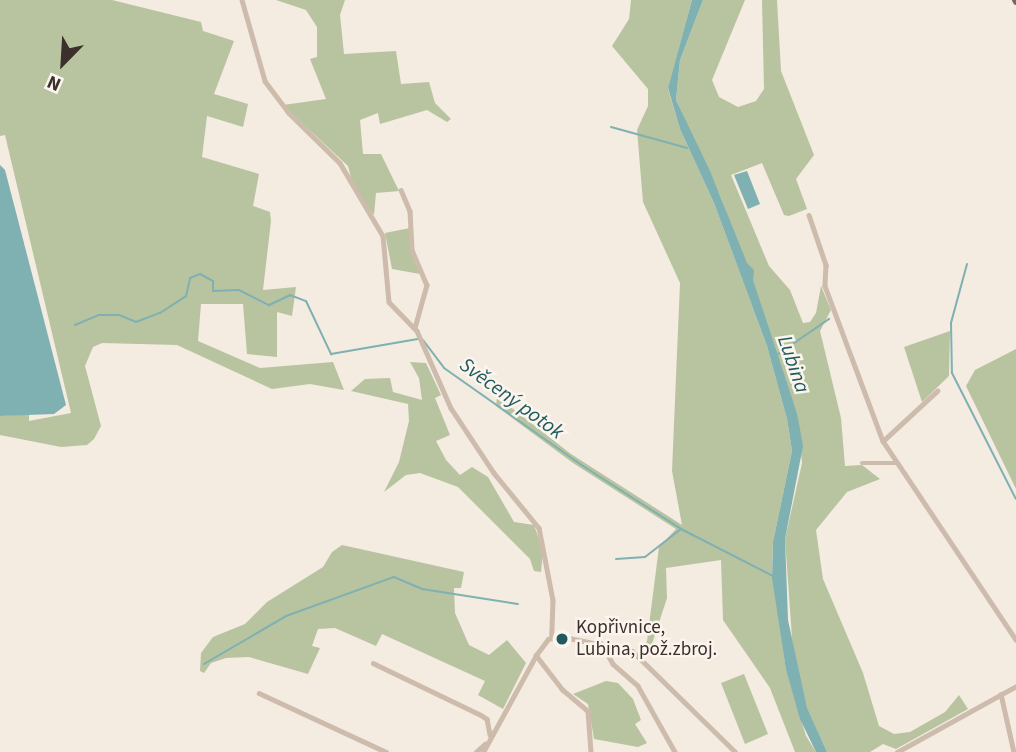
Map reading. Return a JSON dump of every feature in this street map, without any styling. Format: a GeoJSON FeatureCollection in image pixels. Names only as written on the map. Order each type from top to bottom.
{"type":"FeatureCollection","features":[{"type":"Feature","properties":{"kind":"street"},"geometry":{"type":"LineString","coordinates":[[242,0],[265,81],[288,112],[343,167],[385,242],[387,298],[415,328],[451,408],[539,528],[553,598],[552,636],[536,655],[485,744],[476,752]]}},
{"type":"Feature","properties":{"kind":"street"},"geometry":{"type":"LineString","coordinates":[[401,190],[410,211],[412,250],[427,285],[415,328]]}},
{"type":"Feature","properties":{"kind":"street"},"geometry":{"type":"LineString","coordinates":[[809,215],[826,265],[825,286],[883,441],[895,463],[1016,640]]}},
{"type":"Feature","properties":{"kind":"street"},"geometry":{"type":"LineString","coordinates":[[883,441],[937,391]]}},
{"type":"Feature","properties":{"kind":"street"},"geometry":{"type":"LineString","coordinates":[[862,463],[895,463]]}},
{"type":"Feature","properties":{"kind":"street"},"geometry":{"type":"LineString","coordinates":[[552,636],[601,642],[638,655],[735,752]]}},
{"type":"Feature","properties":{"kind":"street"},"geometry":{"type":"LineString","coordinates":[[601,642],[613,664],[646,699],[676,752]]}},
{"type":"Feature","properties":{"kind":"street"},"geometry":{"type":"LineString","coordinates":[[536,655],[563,690],[588,711],[592,724],[592,752]]}},
{"type":"Feature","properties":{"kind":"street"},"geometry":{"type":"LineString","coordinates":[[373,663],[481,715],[487,719],[490,736]]}},
{"type":"Feature","properties":{"kind":"street"},"geometry":{"type":"LineString","coordinates":[[897,752],[1016,686]]}},
{"type":"Feature","properties":{"kind":"street"},"geometry":{"type":"LineString","coordinates":[[259,693],[386,752]]}},
{"type":"Feature","properties":{"kind":"street"},"geometry":{"type":"LineString","coordinates":[[1001,694],[1014,752]]}},
{"type":"Feature","properties":{"kind":"street"},"geometry":{"type":"LineString","coordinates":[[1009,729],[1016,722]]}},
{"type":"Feature","properties":{"kind":"street"},"geometry":{"type":"LineString","coordinates":[[483,752],[485,744]]}},
{"type":"Feature","properties":{"kind":"green space"},"geometry":{"type":"Polygon","coordinates":[[[0,0],[112,0],[201,22],[203,31],[234,41],[214,94],[248,104],[243,127],[207,116],[202,157],[259,174],[253,206],[270,212],[271,221],[263,290],[296,287],[292,316],[277,312],[277,357],[247,354],[243,304],[201,304],[198,341],[260,368],[333,362],[344,390],[310,384],[272,389],[177,345],[102,343],[93,347],[85,366],[101,426],[94,439],[87,445],[61,447],[0,435],[0,416],[29,414],[29,421],[71,413],[5,135],[0,136],[0,0]]]}},
{"type":"Feature","properties":{"kind":"green space"},"geometry":{"type":"Polygon","coordinates":[[[276,0],[345,0],[340,15],[344,54],[396,51],[401,84],[429,82],[435,103],[451,119],[447,122],[427,110],[380,124],[378,113],[360,120],[363,154],[381,154],[399,191],[376,193],[374,215],[354,189],[348,166],[283,105],[326,99],[310,59],[317,57],[317,27],[306,10],[276,0]]]}},
{"type":"Feature","properties":{"kind":"green space"},"geometry":{"type":"Polygon","coordinates":[[[631,0],[692,0],[668,89],[680,129],[714,203],[767,346],[787,419],[792,451],[773,542],[772,570],[786,670],[806,736],[816,752],[795,752],[770,688],[723,620],[721,560],[666,568],[667,598],[649,653],[642,648],[647,641],[659,547],[676,529],[573,463],[496,406],[498,389],[504,402],[571,454],[682,525],[672,471],[680,283],[643,202],[637,130],[648,106],[648,89],[612,46],[629,19],[631,0]]]}},
{"type":"Feature","properties":{"kind":"green space"},"geometry":{"type":"Polygon","coordinates":[[[703,0],[745,0],[712,80],[719,97],[738,107],[756,101],[764,89],[762,0],[777,0],[781,71],[814,155],[796,179],[807,209],[789,216],[784,215],[762,163],[731,175],[769,266],[790,290],[803,323],[810,322],[816,313],[821,286],[831,310],[820,331],[841,418],[845,466],[862,465],[880,479],[847,492],[816,530],[823,579],[863,673],[879,726],[894,734],[910,732],[945,712],[959,695],[968,709],[896,749],[883,744],[870,752],[827,752],[807,709],[793,652],[785,539],[802,463],[797,413],[721,198],[676,100],[680,60],[703,0]]]}},
{"type":"Feature","properties":{"kind":"green space"},"geometry":{"type":"Polygon","coordinates":[[[410,228],[411,251],[420,274],[392,269],[385,233],[410,228]]]}},
{"type":"Feature","properties":{"kind":"green space"},"geometry":{"type":"Polygon","coordinates":[[[950,331],[949,376],[922,402],[904,347],[950,331]]]}},
{"type":"Feature","properties":{"kind":"green space"},"geometry":{"type":"Polygon","coordinates":[[[1016,349],[1016,489],[966,386],[975,370],[1016,349]]]}},
{"type":"Feature","properties":{"kind":"green space"},"geometry":{"type":"Polygon","coordinates":[[[410,362],[426,363],[441,395],[435,398],[450,435],[436,441],[446,460],[460,475],[472,467],[488,477],[514,522],[534,525],[543,551],[541,572],[534,571],[530,559],[458,487],[420,473],[406,475],[384,492],[399,462],[409,421],[408,404],[351,391],[365,379],[390,378],[393,392],[422,400],[419,378],[410,362]]]}},
{"type":"Feature","properties":{"kind":"green space"},"geometry":{"type":"Polygon","coordinates":[[[342,545],[464,572],[461,588],[454,588],[455,613],[469,645],[489,655],[507,640],[526,663],[503,709],[478,695],[485,681],[382,634],[376,646],[335,628],[318,629],[312,646],[320,648],[308,674],[249,657],[226,658],[211,663],[204,673],[200,671],[201,653],[213,637],[245,624],[267,602],[323,567],[332,552],[342,545]]]}},
{"type":"Feature","properties":{"kind":"green space"},"geometry":{"type":"Polygon","coordinates":[[[744,674],[768,734],[745,744],[721,683],[744,674]]]}},
{"type":"Feature","properties":{"kind":"green space"},"geometry":{"type":"Polygon","coordinates":[[[606,681],[618,683],[633,699],[641,720],[635,724],[647,743],[638,747],[594,739],[588,704],[573,694],[606,681]]]}},
{"type":"Feature","properties":{"kind":"water"},"geometry":{"type":"Polygon","coordinates":[[[692,0],[703,0],[680,60],[676,100],[710,171],[747,263],[754,270],[753,280],[797,413],[803,446],[785,539],[788,620],[807,708],[827,752],[816,752],[800,719],[786,670],[772,578],[773,542],[792,451],[787,419],[767,346],[714,203],[680,129],[668,88],[692,0]]]}},
{"type":"Feature","properties":{"kind":"water"},"geometry":{"type":"Polygon","coordinates":[[[0,165],[5,170],[66,405],[54,414],[0,416],[0,165]]]}},
{"type":"Feature","properties":{"kind":"water"},"geometry":{"type":"Polygon","coordinates":[[[747,171],[760,204],[748,209],[734,175],[747,171]]]}},
{"type":"Feature","properties":{"kind":"waterway"},"geometry":{"type":"LineString","coordinates":[[611,127],[687,148]]}},
{"type":"Feature","properties":{"kind":"waterway"},"geometry":{"type":"LineString","coordinates":[[967,264],[951,323],[952,373],[1016,499]]}},
{"type":"Feature","properties":{"kind":"waterway","name":"Svěcený potok"},"geometry":{"type":"LineString","coordinates":[[75,325],[99,315],[119,315],[136,322],[160,313],[186,296],[190,278],[200,274],[213,281],[213,291],[239,290],[269,305],[290,295],[306,301],[331,354],[418,339]]}},
{"type":"Feature","properties":{"kind":"waterway","name":"Lubina"},"geometry":{"type":"LineString","coordinates":[[778,354],[829,319]]}},
{"type":"Feature","properties":{"kind":"waterway","name":"Svěcený potok"},"geometry":{"type":"LineString","coordinates":[[423,340],[444,368],[583,466],[681,529],[773,576]]}},
{"type":"Feature","properties":{"kind":"waterway"},"geometry":{"type":"LineString","coordinates":[[616,559],[645,557],[681,529]]}},
{"type":"Feature","properties":{"kind":"waterway"},"geometry":{"type":"LineString","coordinates":[[204,664],[286,616],[394,577],[422,589],[518,604]]}},
{"type":"Feature","properties":{"kind":"place","name":"Kopřivnice, Lubina, pož.zbroj."},"geometry":{"type":"Point","coordinates":[562,639]}}]}
